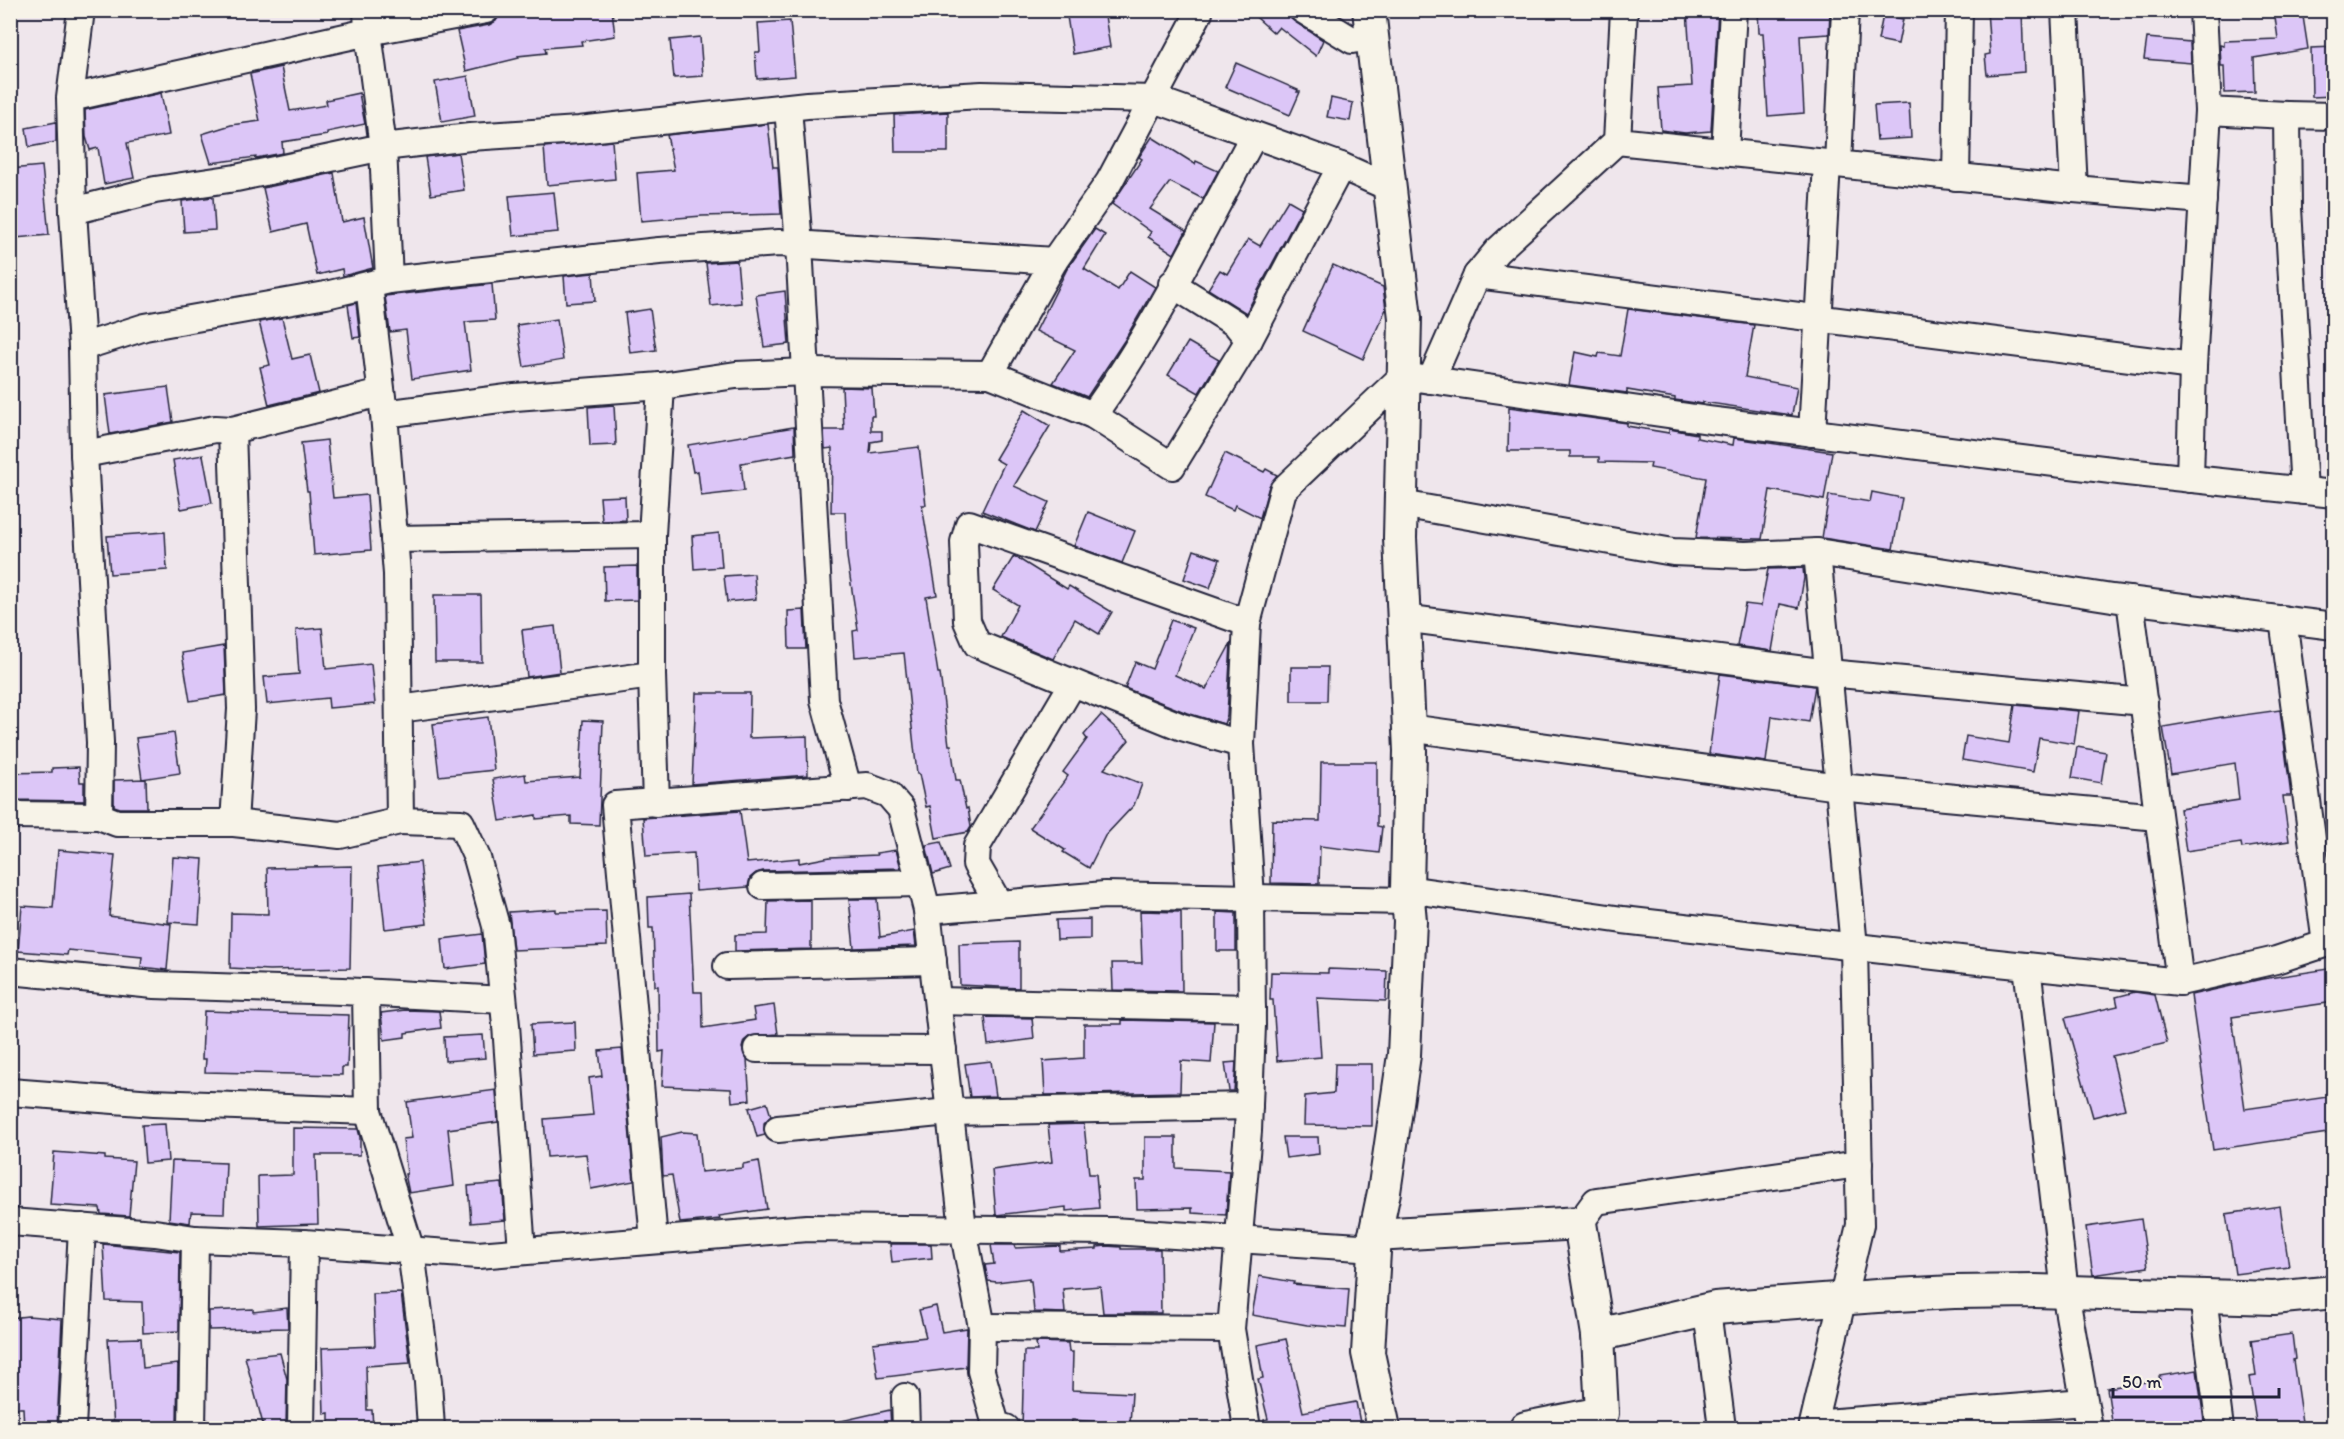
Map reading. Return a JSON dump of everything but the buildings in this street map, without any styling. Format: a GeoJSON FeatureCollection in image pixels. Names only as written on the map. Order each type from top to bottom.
{"type":"FeatureCollection","features":[{"type":"Feature","properties":{"kind":"street"},"geometry":{"type":"LineString","coordinates":[[81,10],[70,98],[73,211],[82,347],[84,454],[100,741],[99,816]]}},
{"type":"Feature","properties":{"kind":"street"},"geometry":{"type":"LineString","coordinates":[[70,98],[367,21],[486,10]]}},
{"type":"Feature","properties":{"kind":"street"},"geometry":{"type":"LineString","coordinates":[[990,374],[1054,261],[1108,182],[1199,13],[1194,10]]}},
{"type":"Feature","properties":{"kind":"street"},"geometry":{"type":"LineString","coordinates":[[1303,10],[1352,40],[1370,24]]}},
{"type":"Feature","properties":{"kind":"street"},"geometry":{"type":"LineString","coordinates":[[1246,1428],[1231,1329],[1249,1106],[1252,1008],[1251,897],[1241,744],[1247,623],[1283,490],[1417,378],[1477,275],[1497,251],[1617,141],[1624,10]]}},
{"type":"Feature","properties":{"kind":"street"},"geometry":{"type":"LineString","coordinates":[[1725,152],[1733,10]]}},
{"type":"Feature","properties":{"kind":"street"},"geometry":{"type":"LineString","coordinates":[[1812,433],[1818,319],[1845,10]]}},
{"type":"Feature","properties":{"kind":"street"},"geometry":{"type":"LineString","coordinates":[[1956,177],[1959,10]]}},
{"type":"Feature","properties":{"kind":"street"},"geometry":{"type":"LineString","coordinates":[[2066,10],[2074,189]]}},
{"type":"Feature","properties":{"kind":"street"},"geometry":{"type":"LineString","coordinates":[[2190,479],[2193,366],[2208,111],[2203,10]]}},
{"type":"Feature","properties":{"kind":"street"},"geometry":{"type":"LineString","coordinates":[[367,21],[383,147],[379,282],[382,404],[397,574],[400,821]]}},
{"type":"Feature","properties":{"kind":"street"},"geometry":{"type":"LineString","coordinates":[[1370,24],[1405,318],[1417,378],[1401,504],[1400,538],[1409,728],[1408,895],[1410,921],[1404,1055],[1375,1242],[1368,1353],[1384,1428]]}},
{"type":"Feature","properties":{"kind":"street"},"geometry":{"type":"LineString","coordinates":[[73,211],[155,190],[236,178],[383,147],[470,137],[579,130],[717,113],[982,95],[1154,99],[1341,166],[1388,187]]}},
{"type":"Feature","properties":{"kind":"street"},"geometry":{"type":"LineString","coordinates":[[788,108],[799,245],[824,700],[848,788]]}},
{"type":"Feature","properties":{"kind":"street"},"geometry":{"type":"LineString","coordinates":[[2208,111],[2334,116]]}},
{"type":"Feature","properties":{"kind":"street"},"geometry":{"type":"LineString","coordinates":[[2287,115],[2288,208],[2304,491]]}},
{"type":"Feature","properties":{"kind":"street"},"geometry":{"type":"LineString","coordinates":[[1093,415],[1113,387],[1254,135]]}},
{"type":"Feature","properties":{"kind":"street"},"geometry":{"type":"LineString","coordinates":[[1617,141],[2074,189],[2203,200]]}},
{"type":"Feature","properties":{"kind":"street"},"geometry":{"type":"LineString","coordinates":[[84,454],[215,429],[232,430],[382,404],[660,386],[736,375],[806,372],[990,374],[1093,415],[1172,466],[1249,340],[1341,166]]}},
{"type":"Feature","properties":{"kind":"street"},"geometry":{"type":"LineString","coordinates":[[82,347],[146,327],[326,295],[379,282],[659,251],[779,243],[1054,261]]}},
{"type":"Feature","properties":{"kind":"street"},"geometry":{"type":"LineString","coordinates":[[1477,275],[2193,366]]}},
{"type":"Feature","properties":{"kind":"street"},"geometry":{"type":"LineString","coordinates":[[1172,284],[1236,324],[1249,340]]}},
{"type":"Feature","properties":{"kind":"street"},"geometry":{"type":"LineString","coordinates":[[1417,378],[1709,420],[2190,479],[2334,494]]}},
{"type":"Feature","properties":{"kind":"street"},"geometry":{"type":"LineString","coordinates":[[656,802],[652,675],[652,535],[660,386]]}},
{"type":"Feature","properties":{"kind":"street"},"geometry":{"type":"LineString","coordinates":[[232,430],[241,709],[234,823]]}},
{"type":"Feature","properties":{"kind":"street"},"geometry":{"type":"LineString","coordinates":[[1401,504],[1672,552],[1745,555],[1817,552],[2130,600],[2334,626]]}},
{"type":"Feature","properties":{"kind":"street"},"geometry":{"type":"LineString","coordinates":[[1241,744],[1182,727],[977,644],[967,621],[964,542],[969,525],[1247,623]]}},
{"type":"Feature","properties":{"kind":"street"},"geometry":{"type":"LineString","coordinates":[[394,539],[652,535]]}},
{"type":"Feature","properties":{"kind":"street"},"geometry":{"type":"LineString","coordinates":[[1817,552],[1854,946],[1860,1225],[1813,1424],[2084,1402]]}},
{"type":"Feature","properties":{"kind":"street"},"geometry":{"type":"LineString","coordinates":[[2130,600],[2180,982]]}},
{"type":"Feature","properties":{"kind":"street"},"geometry":{"type":"LineString","coordinates":[[1404,618],[1828,673],[2144,702]]}},
{"type":"Feature","properties":{"kind":"street"},"geometry":{"type":"LineString","coordinates":[[927,910],[1105,895],[1251,897],[1408,895],[2180,982],[2276,960],[2330,943],[2283,620]]}},
{"type":"Feature","properties":{"kind":"street"},"geometry":{"type":"LineString","coordinates":[[399,709],[652,675]]}},
{"type":"Feature","properties":{"kind":"street"},"geometry":{"type":"LineString","coordinates":[[999,904],[976,864],[977,846],[1073,683]]}},
{"type":"Feature","properties":{"kind":"street"},"geometry":{"type":"LineString","coordinates":[[1409,728],[1839,787],[2158,817]]}},
{"type":"Feature","properties":{"kind":"street"},"geometry":{"type":"LineString","coordinates":[[654,1240],[615,806],[867,786],[888,794],[901,809],[927,910],[963,1229],[982,1327],[981,1371],[996,1425],[1006,1428]]}},
{"type":"Feature","properties":{"kind":"street"},"geometry":{"type":"LineString","coordinates":[[10,815],[99,816],[117,823],[234,823],[340,835],[400,821],[461,823],[477,858],[496,926],[522,1251]]}},
{"type":"Feature","properties":{"kind":"street"},"geometry":{"type":"LineString","coordinates":[[763,886],[920,882]]}},
{"type":"Feature","properties":{"kind":"street"},"geometry":{"type":"LineString","coordinates":[[728,966],[933,961]]}},
{"type":"Feature","properties":{"kind":"street"},"geometry":{"type":"LineString","coordinates":[[2027,966],[2065,1292],[2089,1428]]}},
{"type":"Feature","properties":{"kind":"street"},"geometry":{"type":"LineString","coordinates":[[10,971],[154,985],[366,992],[503,1000]]}},
{"type":"Feature","properties":{"kind":"street"},"geometry":{"type":"LineString","coordinates":[[366,992],[368,1112],[411,1251],[428,1382],[431,1428]]}},
{"type":"Feature","properties":{"kind":"street"},"geometry":{"type":"LineString","coordinates":[[938,1001],[1252,1008]]}},
{"type":"Feature","properties":{"kind":"street"},"geometry":{"type":"LineString","coordinates":[[757,1049],[943,1050]]}},
{"type":"Feature","properties":{"kind":"street"},"geometry":{"type":"LineString","coordinates":[[10,1092],[153,1103],[368,1112]]}},
{"type":"Feature","properties":{"kind":"street"},"geometry":{"type":"LineString","coordinates":[[778,1129],[950,1112],[1249,1106]]}},
{"type":"Feature","properties":{"kind":"street"},"geometry":{"type":"LineString","coordinates":[[1526,1428],[1603,1420],[1598,1335],[1580,1223],[1596,1201],[1859,1164]]}},
{"type":"Feature","properties":{"kind":"street"},"geometry":{"type":"LineString","coordinates":[[10,1222],[155,1233],[195,1239],[304,1243],[478,1255],[807,1228],[1112,1231],[1238,1239],[1375,1242],[1580,1223]]}},
{"type":"Feature","properties":{"kind":"street"},"geometry":{"type":"LineString","coordinates":[[72,1428],[82,1227]]}},
{"type":"Feature","properties":{"kind":"street"},"geometry":{"type":"LineString","coordinates":[[192,1428],[195,1239]]}},
{"type":"Feature","properties":{"kind":"street"},"geometry":{"type":"LineString","coordinates":[[301,1428],[304,1243]]}},
{"type":"Feature","properties":{"kind":"street"},"geometry":{"type":"LineString","coordinates":[[1598,1335],[1707,1310],[1954,1292],[2065,1292],[2274,1298],[2334,1292]]}},
{"type":"Feature","properties":{"kind":"street"},"geometry":{"type":"LineString","coordinates":[[2203,1297],[2220,1428]]}},
{"type":"Feature","properties":{"kind":"street"},"geometry":{"type":"LineString","coordinates":[[1707,1310],[1722,1428]]}},
{"type":"Feature","properties":{"kind":"street"},"geometry":{"type":"LineString","coordinates":[[982,1327],[1231,1329]]}},
{"type":"Feature","properties":{"kind":"street"},"geometry":{"type":"LineString","coordinates":[[905,1397],[906,1428]]}}]}
